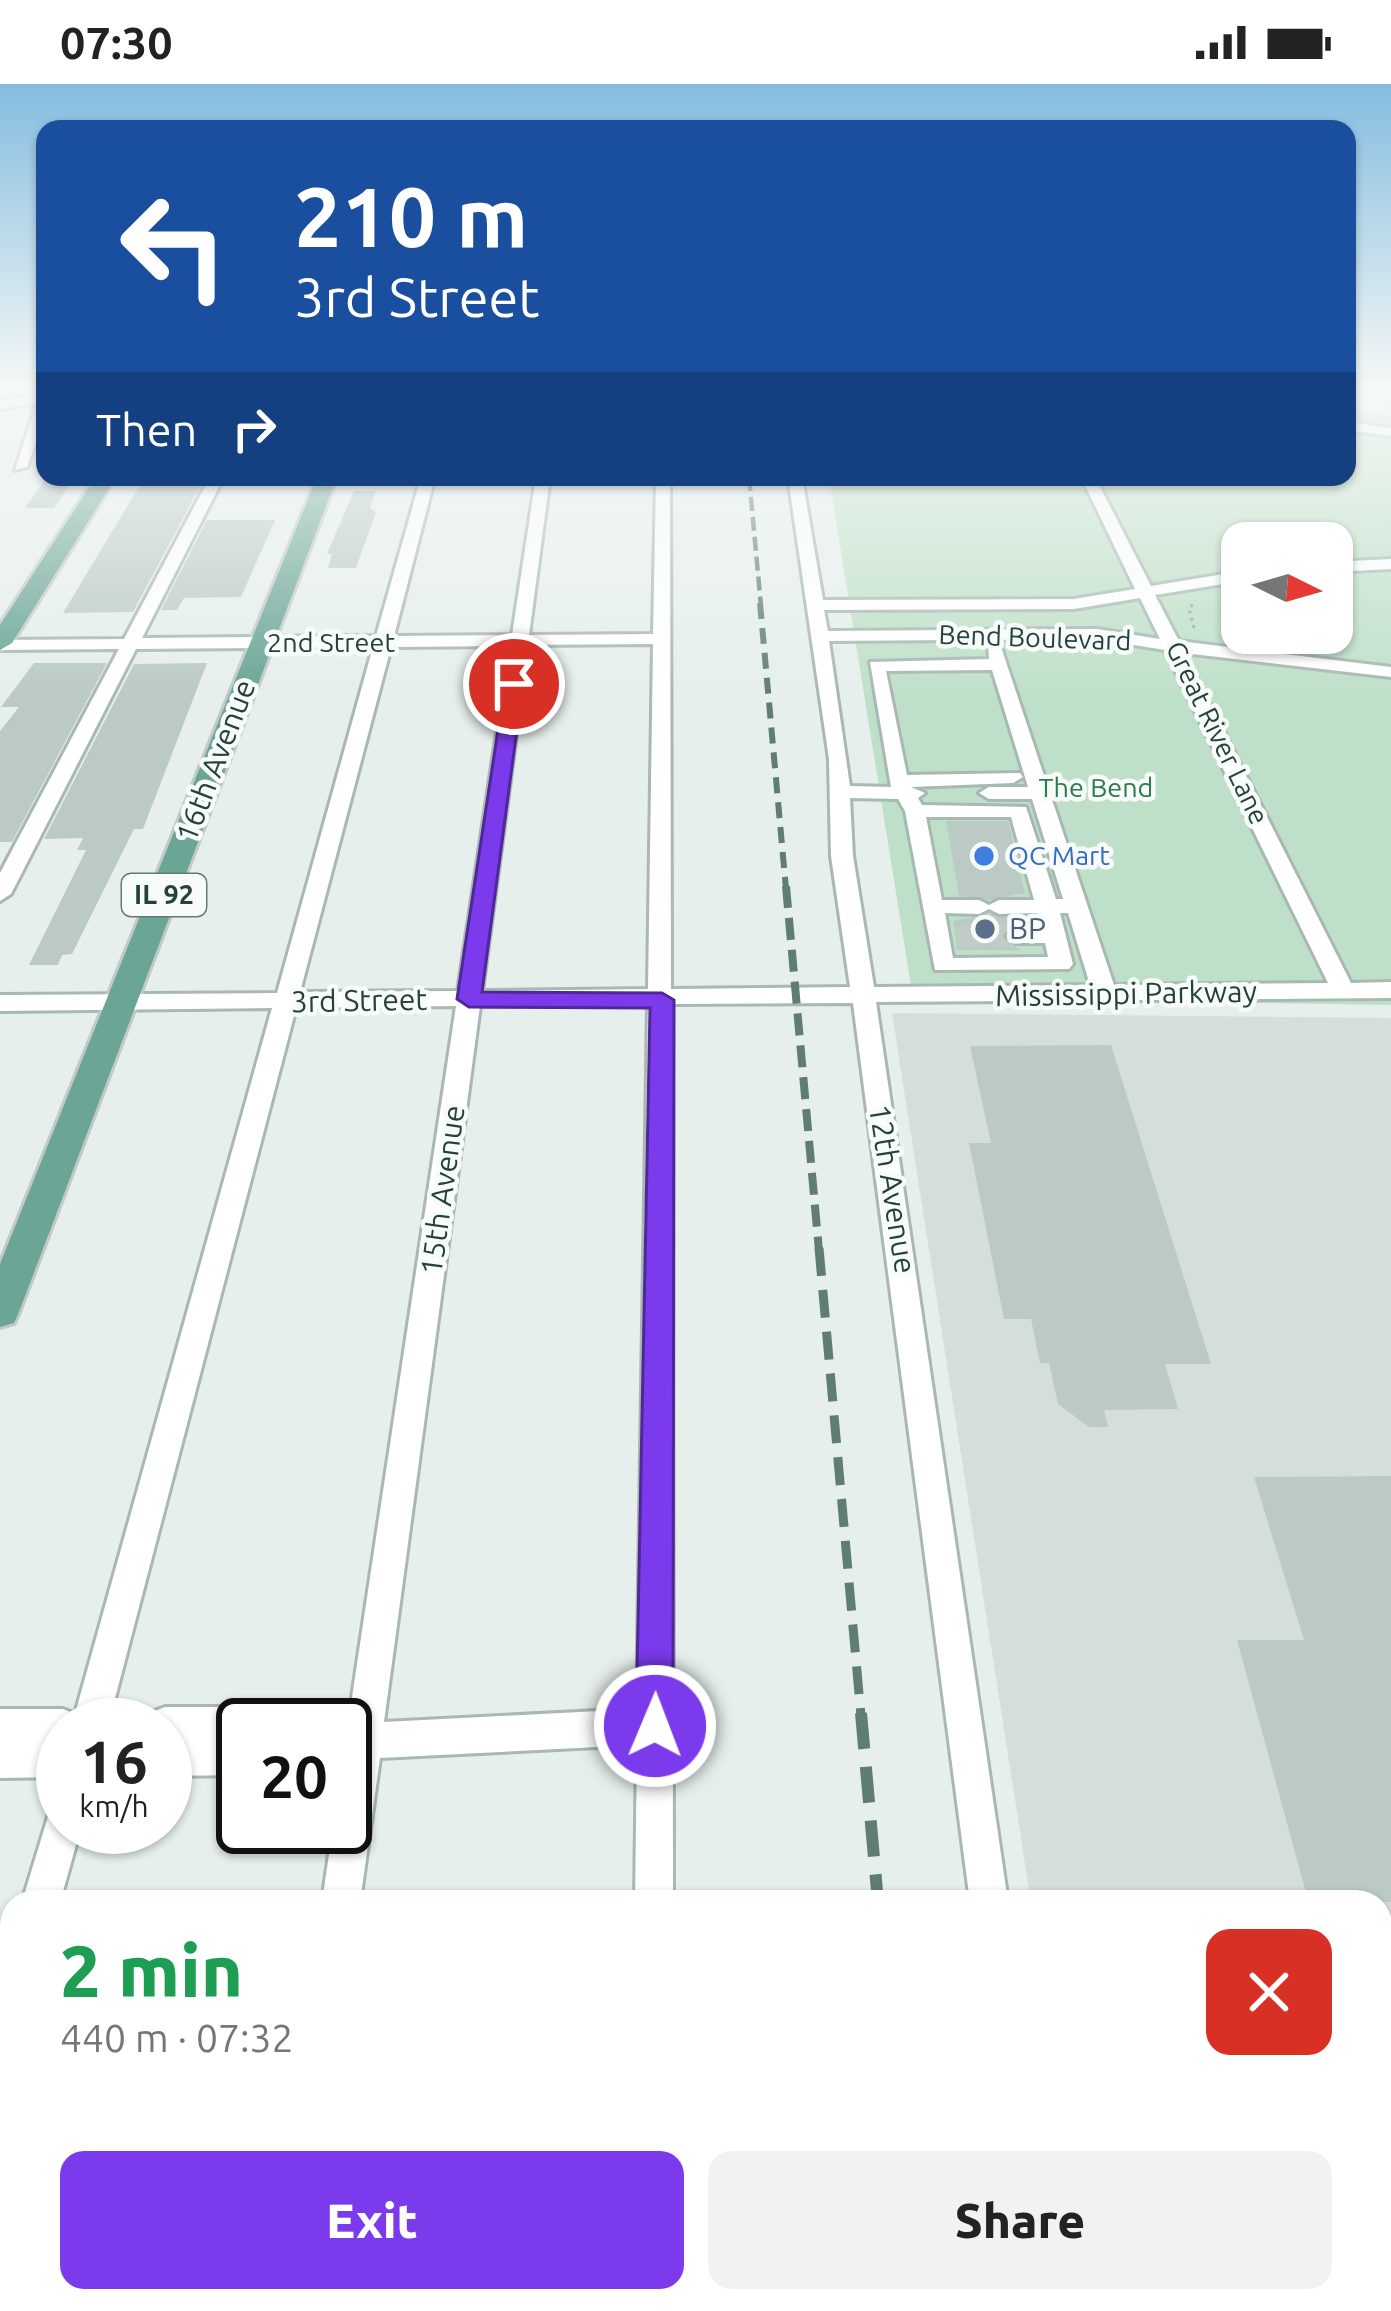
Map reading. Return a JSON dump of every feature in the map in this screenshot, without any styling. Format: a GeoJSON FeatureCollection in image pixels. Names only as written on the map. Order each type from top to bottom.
{"type":"FeatureCollection","features":[{"type":"Feature","properties":{"kind":"main road"},"geometry":{"type":"LineString","coordinates":[[0,644],[98,489]]}},
{"type":"Feature","properties":{"kind":"main road","name":"16th Avenue"},"geometry":{"type":"LineString","coordinates":[[0,1312],[322,489]]}},
{"type":"Feature","properties":{"kind":"street"},"geometry":{"type":"LineString","coordinates":[[0,894],[212,489]]}},
{"type":"Feature","properties":{"kind":"street"},"geometry":{"type":"LineString","coordinates":[[97,1698],[425,489]]}},
{"type":"Feature","properties":{"kind":"street","name":"15th Avenue"},"geometry":{"type":"LineString","coordinates":[[358,1698],[469,999],[541,489]]}},
{"type":"Feature","properties":{"kind":"street"},"geometry":{"type":"LineString","coordinates":[[654,1890],[663,489]]}},
{"type":"Feature","properties":{"kind":"street","name":"12th Avenue"},"geometry":{"type":"LineString","coordinates":[[797,489],[841,792],[842,856],[899,1228],[987,1890]]}},
{"type":"Feature","properties":{"kind":"street","name":"Great River Lane"},"geometry":{"type":"LineString","coordinates":[[1094,489],[1150,593],[1342,991]]}},
{"type":"Feature","properties":{"kind":"street"},"geometry":{"type":"LineString","coordinates":[[1353,566],[1391,564]]}},
{"type":"Feature","properties":{"kind":"street","name":"Bend Boulevard"},"geometry":{"type":"LineString","coordinates":[[816,605],[1074,604],[1221,580]]}},
{"type":"Feature","properties":{"kind":"street"},"geometry":{"type":"LineString","coordinates":[[990,634],[1106,994]]}},
{"type":"Feature","properties":{"kind":"street","name":"Bend Boulevard"},"geometry":{"type":"LineString","coordinates":[[820,636],[1097,634],[1391,672]]}},
{"type":"Feature","properties":{"kind":"street","name":"2nd Street"},"geometry":{"type":"LineString","coordinates":[[0,644],[662,639]]}},
{"type":"Feature","properties":{"kind":"street"},"geometry":{"type":"LineString","coordinates":[[841,792],[907,795],[1019,811],[1061,964],[944,965],[947,937],[933,907],[907,795],[876,666],[1001,669]]}},
{"type":"Feature","properties":{"kind":"street"},"geometry":{"type":"LineString","coordinates":[[907,795],[1038,785]]}},
{"type":"Feature","properties":{"kind":"street"},"geometry":{"type":"LineString","coordinates":[[933,907],[1077,906]]}},
{"type":"Feature","properties":{"kind":"street"},"geometry":{"type":"LineString","coordinates":[[1017,937],[1054,936]]}},
{"type":"Feature","properties":{"kind":"street"},"geometry":{"type":"LineString","coordinates":[[1010,964],[1019,996]]}},
{"type":"Feature","properties":{"kind":"street","name":"Mississippi Parkway"},"geometry":{"type":"LineString","coordinates":[[862,998],[1391,990]]}},
{"type":"Feature","properties":{"kind":"street","name":"3rd Street"},"geometry":{"type":"LineString","coordinates":[[0,1003],[862,998]]}},
{"type":"Feature","properties":{"kind":"street"},"geometry":{"type":"LineString","coordinates":[[372,1737],[655,1726]]}},
{"type":"Feature","properties":{"kind":"street"},"geometry":{"type":"LineString","coordinates":[[0,1727],[36,1727]]}},
{"type":"Feature","properties":{"kind":"street"},"geometry":{"type":"LineString","coordinates":[[0,1760],[36,1759]]}},
{"type":"Feature","properties":{"kind":"street"},"geometry":{"type":"LineString","coordinates":[[44,1890],[54,1854]]}},
{"type":"Feature","properties":{"kind":"street","name":"15th Avenue"},"geometry":{"type":"LineString","coordinates":[[342,1890],[344,1854]]}},
{"type":"Feature","properties":{"kind":"shaded area"},"geometry":{"type":"Polygon","coordinates":[[[892,1013],[1391,1018],[1391,1890],[1029,1890],[892,1013]]]}},
{"type":"Feature","properties":{"kind":"green space","name":"The Bend"},"geometry":{"type":"Polygon","coordinates":[[[831,489],[1391,489],[1391,1005],[913,998],[831,489]]]}},
{"type":"Feature","properties":{"kind":"building"},"geometry":{"type":"Polygon","coordinates":[[[39,489],[67,489],[54,508],[25,508],[39,489]]]}},
{"type":"Feature","properties":{"kind":"building"},"geometry":{"type":"Polygon","coordinates":[[[138,489],[199,489],[133,612],[63,613],[138,489]]]}},
{"type":"Feature","properties":{"kind":"building"},"geometry":{"type":"Polygon","coordinates":[[[354,491],[376,491],[370,508],[376,512],[356,568],[328,568],[332,554],[327,554],[354,491]]]}},
{"type":"Feature","properties":{"kind":"building"},"geometry":{"type":"Polygon","coordinates":[[[207,520],[275,520],[241,597],[184,598],[177,610],[161,610],[207,520]]]}},
{"type":"Feature","properties":{"kind":"building"},"geometry":{"type":"Polygon","coordinates":[[[34,663],[107,663],[12,842],[0,842],[0,731],[19,707],[1,707],[34,663]]]}},
{"type":"Feature","properties":{"kind":"building"},"geometry":{"type":"Polygon","coordinates":[[[207,663],[143,829],[134,829],[72,954],[62,955],[58,965],[29,965],[86,850],[77,850],[83,838],[44,839],[134,664],[207,663]]]}},
{"type":"Feature","properties":{"kind":"building","name":"QC Mart"},"geometry":{"type":"Polygon","coordinates":[[[946,821],[1008,821],[1025,893],[989,900],[959,896],[946,821]]]}},
{"type":"Feature","properties":{"kind":"building","name":"BP"},"geometry":{"type":"Polygon","coordinates":[[[989,914],[1013,918],[1015,925],[1002,937],[1020,950],[958,950],[953,921],[989,914]]]}},
{"type":"Feature","properties":{"kind":"building"},"geometry":{"type":"Polygon","coordinates":[[[1111,1045],[1211,1364],[1165,1364],[1178,1409],[1104,1410],[1108,1427],[1089,1427],[1058,1404],[1049,1363],[1040,1363],[1031,1319],[1004,1319],[969,1143],[991,1143],[970,1046],[1111,1045]]]}},
{"type":"Feature","properties":{"kind":"building"},"geometry":{"type":"Polygon","coordinates":[[[1391,1476],[1391,1890],[1305,1890],[1237,1640],[1304,1640],[1254,1477],[1391,1476]]]}},
{"type":"Feature","properties":{"kind":"tunnel"},"geometry":{"type":"LineString","coordinates":[[956,937],[1017,936]]}},
{"type":"Feature","properties":{"kind":"railway"},"geometry":{"type":"LineString","coordinates":[[750,489],[761,606]]}},
{"type":"Feature","properties":{"kind":"railway"},"geometry":{"type":"LineString","coordinates":[[760,603],[786,889]]}},
{"type":"Feature","properties":{"kind":"railway"},"geometry":{"type":"LineString","coordinates":[[786,886],[819,1251]]}},
{"type":"Feature","properties":{"kind":"railway"},"geometry":{"type":"LineString","coordinates":[[819,1248],[861,1716]]}},
{"type":"Feature","properties":{"kind":"railway"},"geometry":{"type":"LineString","coordinates":[[861,1713],[877,1890]]}},
{"type":"Feature","properties":{"kind":"place","name":"QC Mart"},"geometry":{"type":"Point","coordinates":[984,856]}},
{"type":"Feature","properties":{"kind":"place","name":"BP"},"geometry":{"type":"Point","coordinates":[985,929]}},
{"type":"Feature","properties":{"kind":"route"},"geometry":{"type":"LineString","coordinates":[[514,684],[469,999],[662,1000],[655,1726]]}}]}
